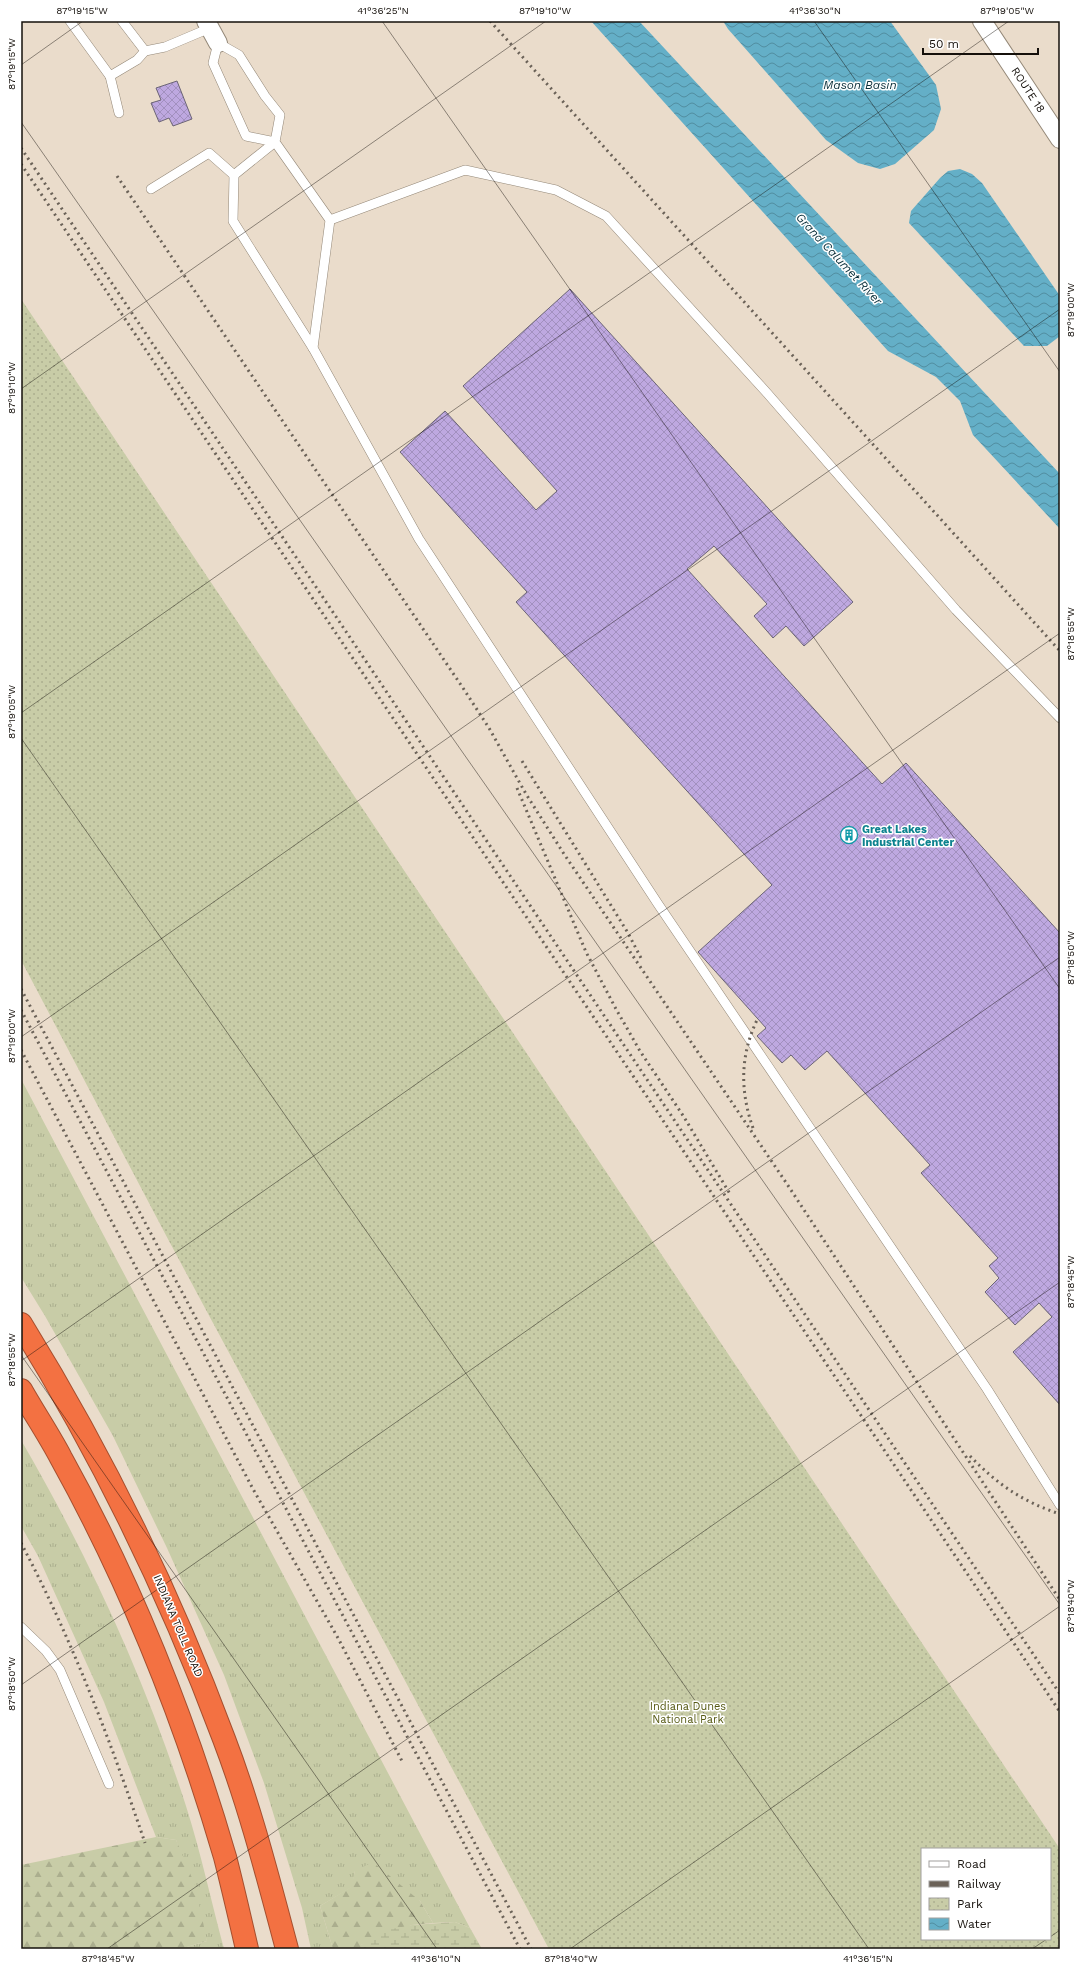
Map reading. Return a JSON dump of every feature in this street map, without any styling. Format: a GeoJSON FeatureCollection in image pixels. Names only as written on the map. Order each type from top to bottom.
{"type":"FeatureCollection","features":[{"type":"Feature","properties":{"kind":"highway","name":"INDIANA TOLL ROAD"},"geometry":{"type":"LineString","coordinates":[[21,1324],[90,1440],[145,1552],[187,1646],[225,1740],[258,1843],[287,1949]]}},
{"type":"Feature","properties":{"kind":"highway"},"geometry":{"type":"LineString","coordinates":[[21,1390],[61,1458],[116,1566],[157,1661],[191,1752],[225,1858],[247,1949]]}},
{"type":"Feature","properties":{"kind":"street","name":"ROUTE 18"},"geometry":{"type":"LineString","coordinates":[[982,21],[1060,139]]}},
{"type":"Feature","properties":{"kind":"lane"},"geometry":{"type":"LineString","coordinates":[[70,21],[110,76],[119,112]]}},
{"type":"Feature","properties":{"kind":"lane"},"geometry":{"type":"LineString","coordinates":[[122,21],[145,51]]}},
{"type":"Feature","properties":{"kind":"lane"},"geometry":{"type":"LineString","coordinates":[[110,76],[136,60],[145,51],[166,47],[211,31]]}},
{"type":"Feature","properties":{"kind":"lane"},"geometry":{"type":"LineString","coordinates":[[211,31],[213,63],[246,136],[275,142],[330,220],[313,348]]}},
{"type":"Feature","properties":{"kind":"lane"},"geometry":{"type":"LineString","coordinates":[[211,31],[239,55],[265,96],[280,115],[275,142],[234,175]]}},
{"type":"Feature","properties":{"kind":"lane"},"geometry":{"type":"LineString","coordinates":[[151,189],[209,153],[234,175],[233,221],[313,348],[419,539],[479,633],[658,904],[987,1389],[1060,1505]]}},
{"type":"Feature","properties":{"kind":"lane"},"geometry":{"type":"LineString","coordinates":[[330,220],[465,170],[556,190],[606,216],[767,393],[956,610],[1060,718]]}},
{"type":"Feature","properties":{"kind":"lane"},"geometry":{"type":"LineString","coordinates":[[21,1627],[46,1650],[60,1670],[109,1784]]}},
{"type":"Feature","properties":{"kind":"green space","name":"Indiana Dunes National Park"},"geometry":{"type":"Polygon","coordinates":[[[21,299],[1060,1849],[1060,1949],[549,1949],[169,1241],[21,960],[21,299]]]}},
{"type":"Feature","properties":{"kind":"green space"},"geometry":{"type":"Polygon","coordinates":[[[21,1079],[470,1928],[455,1922],[433,1923],[420,1901],[355,1871],[352,1887],[320,1906],[333,1949],[311,1949],[302,1908],[264,1783],[224,1675],[167,1548],[113,1436],[45,1316],[21,1277],[21,1079]]]}},
{"type":"Feature","properties":{"kind":"green space"},"geometry":{"type":"Polygon","coordinates":[[[21,1440],[46,1484],[92,1573],[113,1618],[152,1711],[186,1806],[224,1949],[180,1949],[207,1941],[176,1840],[156,1837],[104,1702],[38,1556],[21,1526],[21,1440]]]}},
{"type":"Feature","properties":{"kind":"green space"},"geometry":{"type":"Polygon","coordinates":[[[156,1837],[176,1840],[195,1885],[207,1941],[180,1949],[21,1949],[21,1865],[156,1837]]]}},
{"type":"Feature","properties":{"kind":"green space"},"geometry":{"type":"Polygon","coordinates":[[[373,1862],[420,1901],[433,1923],[412,1925],[361,1945],[361,1949],[333,1949],[320,1906],[351,1887],[355,1871],[373,1862]]]}},
{"type":"Feature","properties":{"kind":"green space"},"geometry":{"type":"Polygon","coordinates":[[[455,1922],[470,1928],[482,1949],[361,1949],[361,1945],[387,1930],[412,1925],[455,1922]]]}},
{"type":"Feature","properties":{"kind":"water","name":"Grand Calumet River"},"geometry":{"type":"Polygon","coordinates":[[[591,21],[639,21],[1060,474],[1060,529],[973,435],[960,401],[936,377],[888,351],[591,21]]]}},
{"type":"Feature","properties":{"kind":"water","name":"Mason Basin"},"geometry":{"type":"Polygon","coordinates":[[[723,21],[890,21],[936,85],[941,109],[934,130],[895,164],[880,169],[858,163],[826,140],[728,29],[723,21]]]}},
{"type":"Feature","properties":{"kind":"water"},"geometry":{"type":"Polygon","coordinates":[[[960,169],[972,174],[982,183],[1060,296],[1060,336],[1047,346],[1024,346],[909,223],[911,211],[940,178],[948,171],[960,169]]]}},
{"type":"Feature","properties":{"kind":"building"},"geometry":{"type":"Polygon","coordinates":[[[177,81],[192,119],[173,126],[169,118],[159,122],[151,103],[161,100],[156,88],[177,81]]]}},
{"type":"Feature","properties":{"kind":"building","name":"Great Lakes Industrial Center"},"geometry":{"type":"Polygon","coordinates":[[[570,289],[853,602],[804,646],[786,626],[773,638],[754,616],[767,604],[714,546],[687,569],[882,784],[906,763],[1060,933],[1060,1405],[1013,1352],[1052,1317],[1039,1303],[1015,1325],[985,1292],[999,1278],[989,1266],[998,1258],[921,1173],[930,1165],[827,1051],[805,1070],[791,1055],[782,1063],[757,1036],[766,1028],[698,952],[772,885],[516,602],[527,592],[400,452],[445,411],[536,510],[557,491],[463,386],[570,289]]]}},
{"type":"Feature","properties":{"kind":"railway"},"geometry":{"type":"LineString","coordinates":[[490,21],[1060,651]]}},
{"type":"Feature","properties":{"kind":"railway"},"geometry":{"type":"LineString","coordinates":[[21,148],[1060,1694]]}},
{"type":"Feature","properties":{"kind":"railway"},"geometry":{"type":"LineString","coordinates":[[21,164],[1060,1712]]}},
{"type":"Feature","properties":{"kind":"railway"},"geometry":{"type":"LineString","coordinates":[[117,176],[463,688],[489,728],[526,794],[564,854],[787,1184],[1060,1600]]}},
{"type":"Feature","properties":{"kind":"railway"},"geometry":{"type":"LineString","coordinates":[[522,761],[628,933],[642,960]]}},
{"type":"Feature","properties":{"kind":"railway"},"geometry":{"type":"LineString","coordinates":[[517,788],[586,952],[640,1051],[684,1117],[730,1194]]}},
{"type":"Feature","properties":{"kind":"railway"},"geometry":{"type":"LineString","coordinates":[[21,989],[531,1949]]}},
{"type":"Feature","properties":{"kind":"railway"},"geometry":{"type":"LineString","coordinates":[[21,1010],[520,1949]]}},
{"type":"Feature","properties":{"kind":"railway"},"geometry":{"type":"LineString","coordinates":[[753,1128],[746,1101],[744,1074],[747,1047],[757,1020]]}},
{"type":"Feature","properties":{"kind":"railway"},"geometry":{"type":"LineString","coordinates":[[21,1050],[253,1489],[338,1638],[403,1763]]}},
{"type":"Feature","properties":{"kind":"railway"},"geometry":{"type":"LineString","coordinates":[[970,1456],[990,1475],[1011,1491],[1034,1504],[1060,1514]]}},
{"type":"Feature","properties":{"kind":"railway"},"geometry":{"type":"LineString","coordinates":[[21,1543],[57,1615],[89,1690],[145,1843]]}},
{"type":"Feature","properties":{"kind":"place","name":"Great Lakes Industrial Center"},"geometry":{"type":"Point","coordinates":[849,835]}}]}
